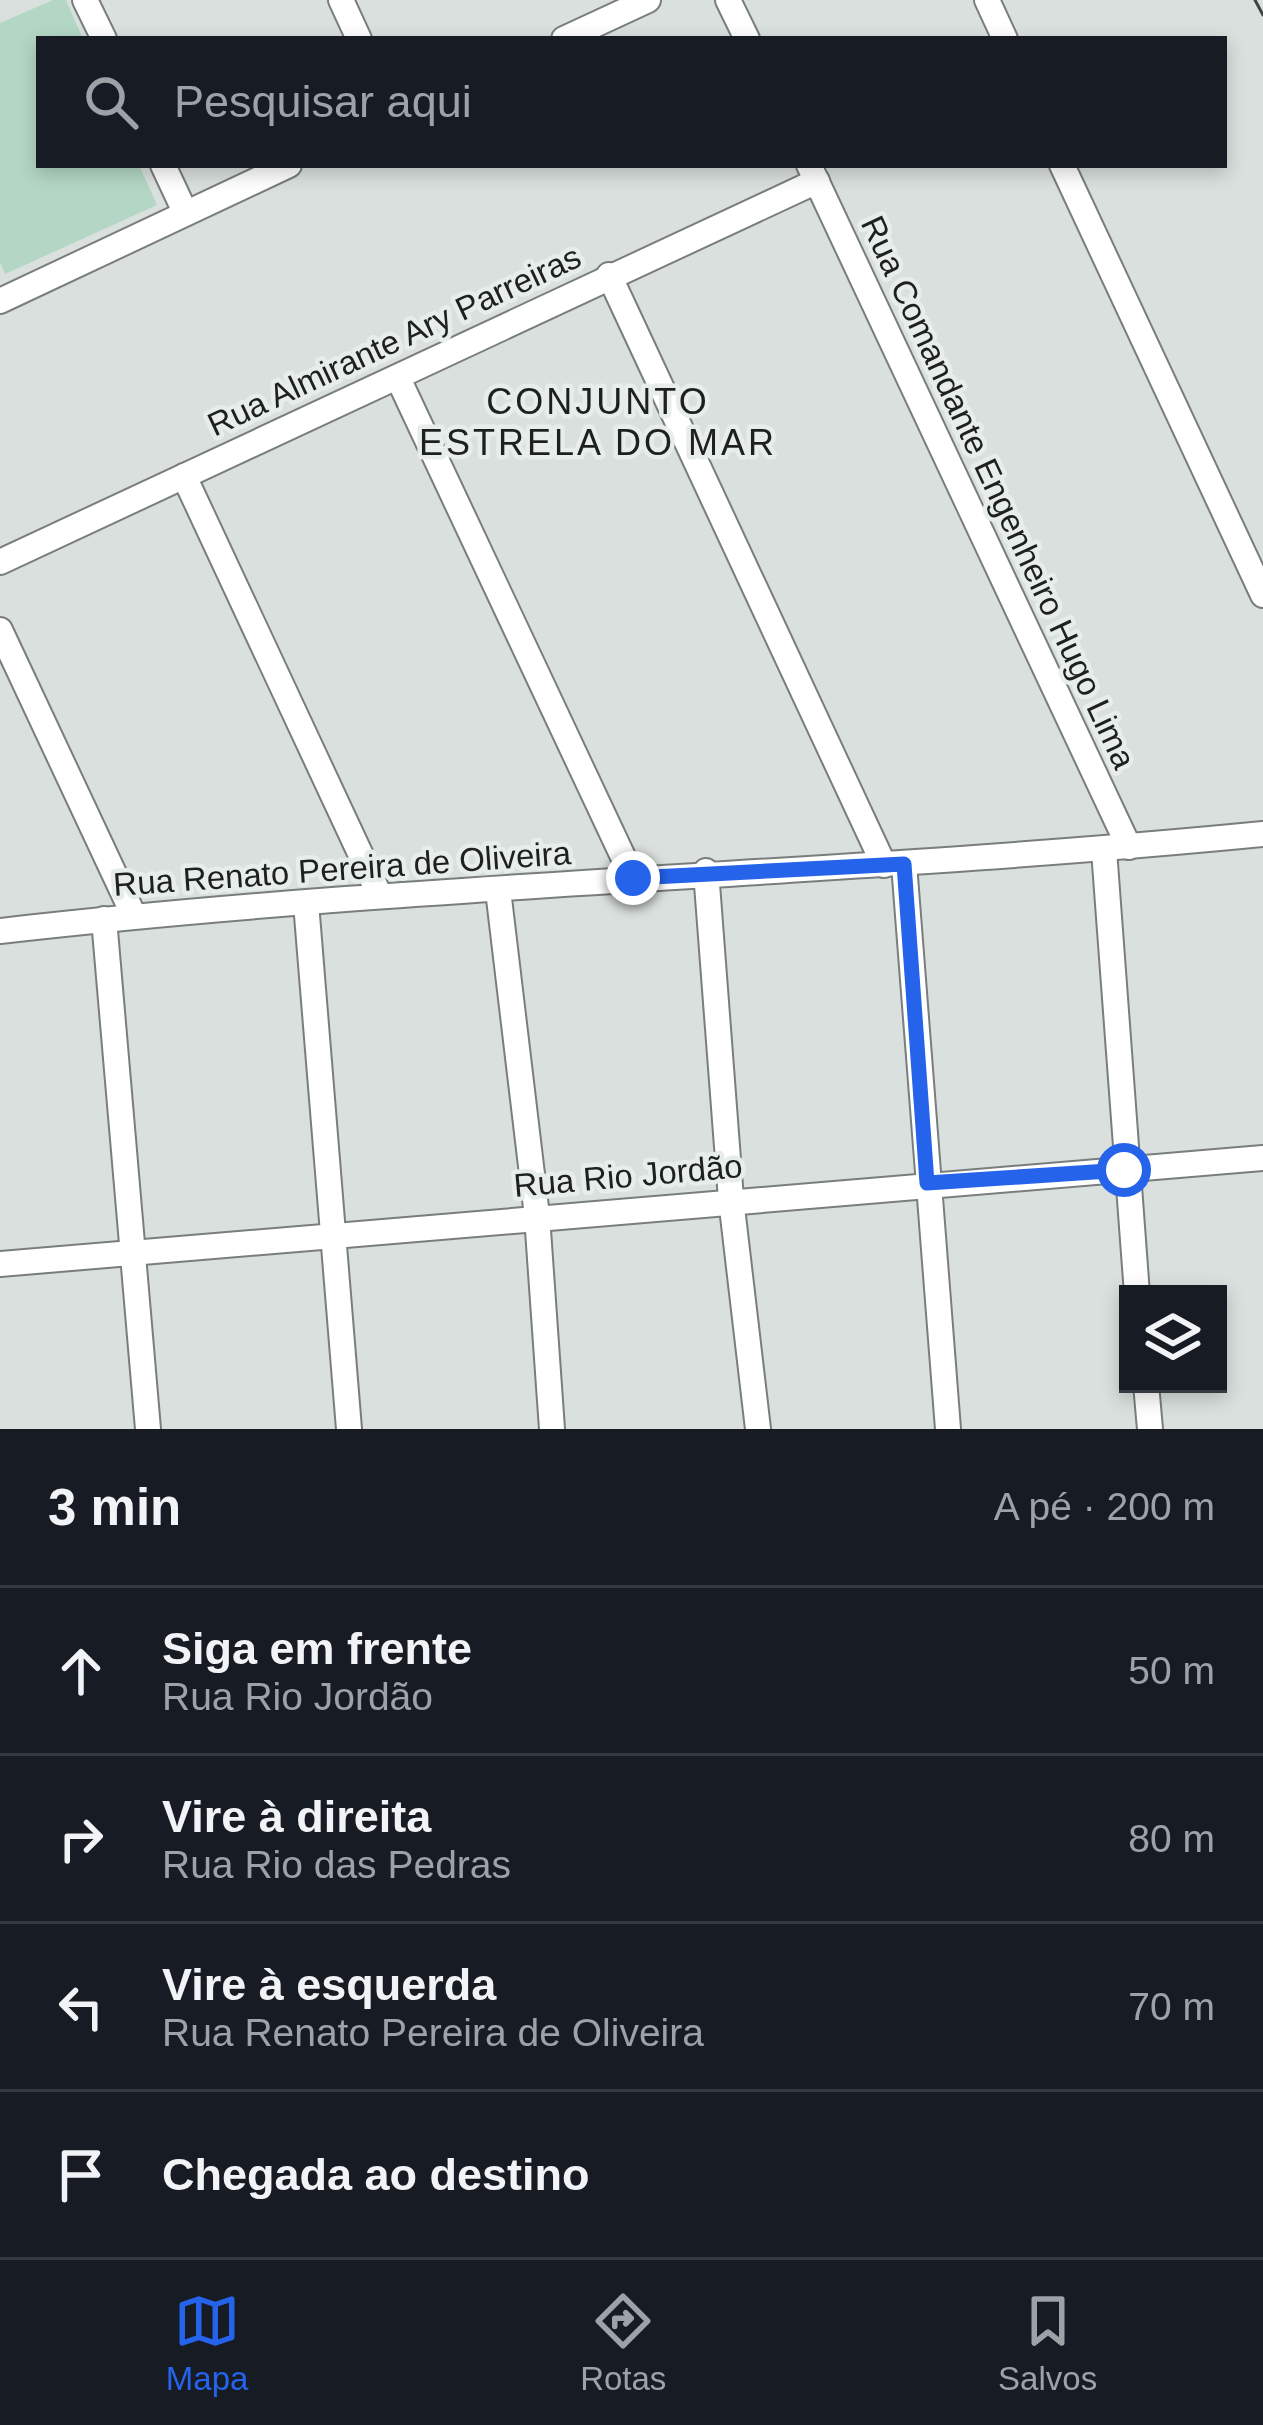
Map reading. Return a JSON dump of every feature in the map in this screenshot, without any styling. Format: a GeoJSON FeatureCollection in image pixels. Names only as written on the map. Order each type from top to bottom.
{"type":"FeatureCollection","features":[{"type":"Feature","properties":{"kind":"street"},"geometry":{"type":"LineString","coordinates":[[85,0],[103,36]]}},
{"type":"Feature","properties":{"kind":"street"},"geometry":{"type":"LineString","coordinates":[[341,0],[358,36]]}},
{"type":"Feature","properties":{"kind":"street"},"geometry":{"type":"LineString","coordinates":[[570,36],[648,0]]}},
{"type":"Feature","properties":{"kind":"street"},"geometry":{"type":"LineString","coordinates":[[728,0],[746,36]]}},
{"type":"Feature","properties":{"kind":"street"},"geometry":{"type":"LineString","coordinates":[[988,0],[1004,36]]}},
{"type":"Feature","properties":{"kind":"street"},"geometry":{"type":"LineString","coordinates":[[164,168],[184,212]]}},
{"type":"Feature","properties":{"kind":"street"},"geometry":{"type":"LineString","coordinates":[[0,301],[282,168]]}},
{"type":"Feature","properties":{"kind":"street"},"geometry":{"type":"LineString","coordinates":[[1063,168],[1263,595]]}},
{"type":"Feature","properties":{"kind":"street","name":"Rua Almirante Ary Parreiras"},"geometry":{"type":"LineString","coordinates":[[0,562],[398,378],[813,173]]}},
{"type":"Feature","properties":{"kind":"street","name":"Rua Comandante Engenheiro Hugo Lima"},"geometry":{"type":"LineString","coordinates":[[813,173],[1116,849]]}},
{"type":"Feature","properties":{"kind":"street"},"geometry":{"type":"LineString","coordinates":[[609,275],[894,864],[948,1429]]}},
{"type":"Feature","properties":{"kind":"street"},"geometry":{"type":"LineString","coordinates":[[398,378],[633,878]]}},
{"type":"Feature","properties":{"kind":"street"},"geometry":{"type":"LineString","coordinates":[[184,476],[380,896]]}},
{"type":"Feature","properties":{"kind":"street"},"geometry":{"type":"LineString","coordinates":[[0,630],[134,916]]}},
{"type":"Feature","properties":{"kind":"street","name":"Rua Renato Pereira de Oliveira"},"geometry":{"type":"LineString","coordinates":[[0,931],[380,896],[706,871],[1116,849],[1263,834]]}},
{"type":"Feature","properties":{"kind":"street"},"geometry":{"type":"LineString","coordinates":[[1116,849],[1124,1170],[1136,1285]]}},
{"type":"Feature","properties":{"kind":"street"},"geometry":{"type":"LineString","coordinates":[[706,871],[731,1199],[758,1429]]}},
{"type":"Feature","properties":{"kind":"street"},"geometry":{"type":"LineString","coordinates":[[498,890],[537,1216],[551,1429]]}},
{"type":"Feature","properties":{"kind":"street"},"geometry":{"type":"LineString","coordinates":[[306,903],[350,1429]]}},
{"type":"Feature","properties":{"kind":"street"},"geometry":{"type":"LineString","coordinates":[[104,919],[148,1429]]}},
{"type":"Feature","properties":{"kind":"street","name":"Rua Rio Jordão"},"geometry":{"type":"LineString","coordinates":[[0,1264],[731,1199],[1263,1158]]}},
{"type":"Feature","properties":{"kind":"street"},"geometry":{"type":"LineString","coordinates":[[1147,1393],[1150,1429]]}},
{"type":"Feature","properties":{"kind":"green space"},"geometry":{"type":"Polygon","coordinates":[[[53,0],[66,0],[82,36],[36,36],[36,168],[140,168],[157,205],[5,274],[0,262],[0,23],[53,0]]]}},
{"type":"Feature","properties":{"kind":"tram line"},"geometry":{"type":"LineString","coordinates":[[1255,0],[1263,15]]}},
{"type":"Feature","properties":{"kind":"district","name":"CONJUNTO ESTRELA DO MAR"},"geometry":{"type":"Point","coordinates":[598,422]}},
{"type":"Feature","properties":{"kind":"route"},"geometry":{"type":"LineString","coordinates":[[633,878],[904,864],[927,1183],[1124,1170]]}}]}
